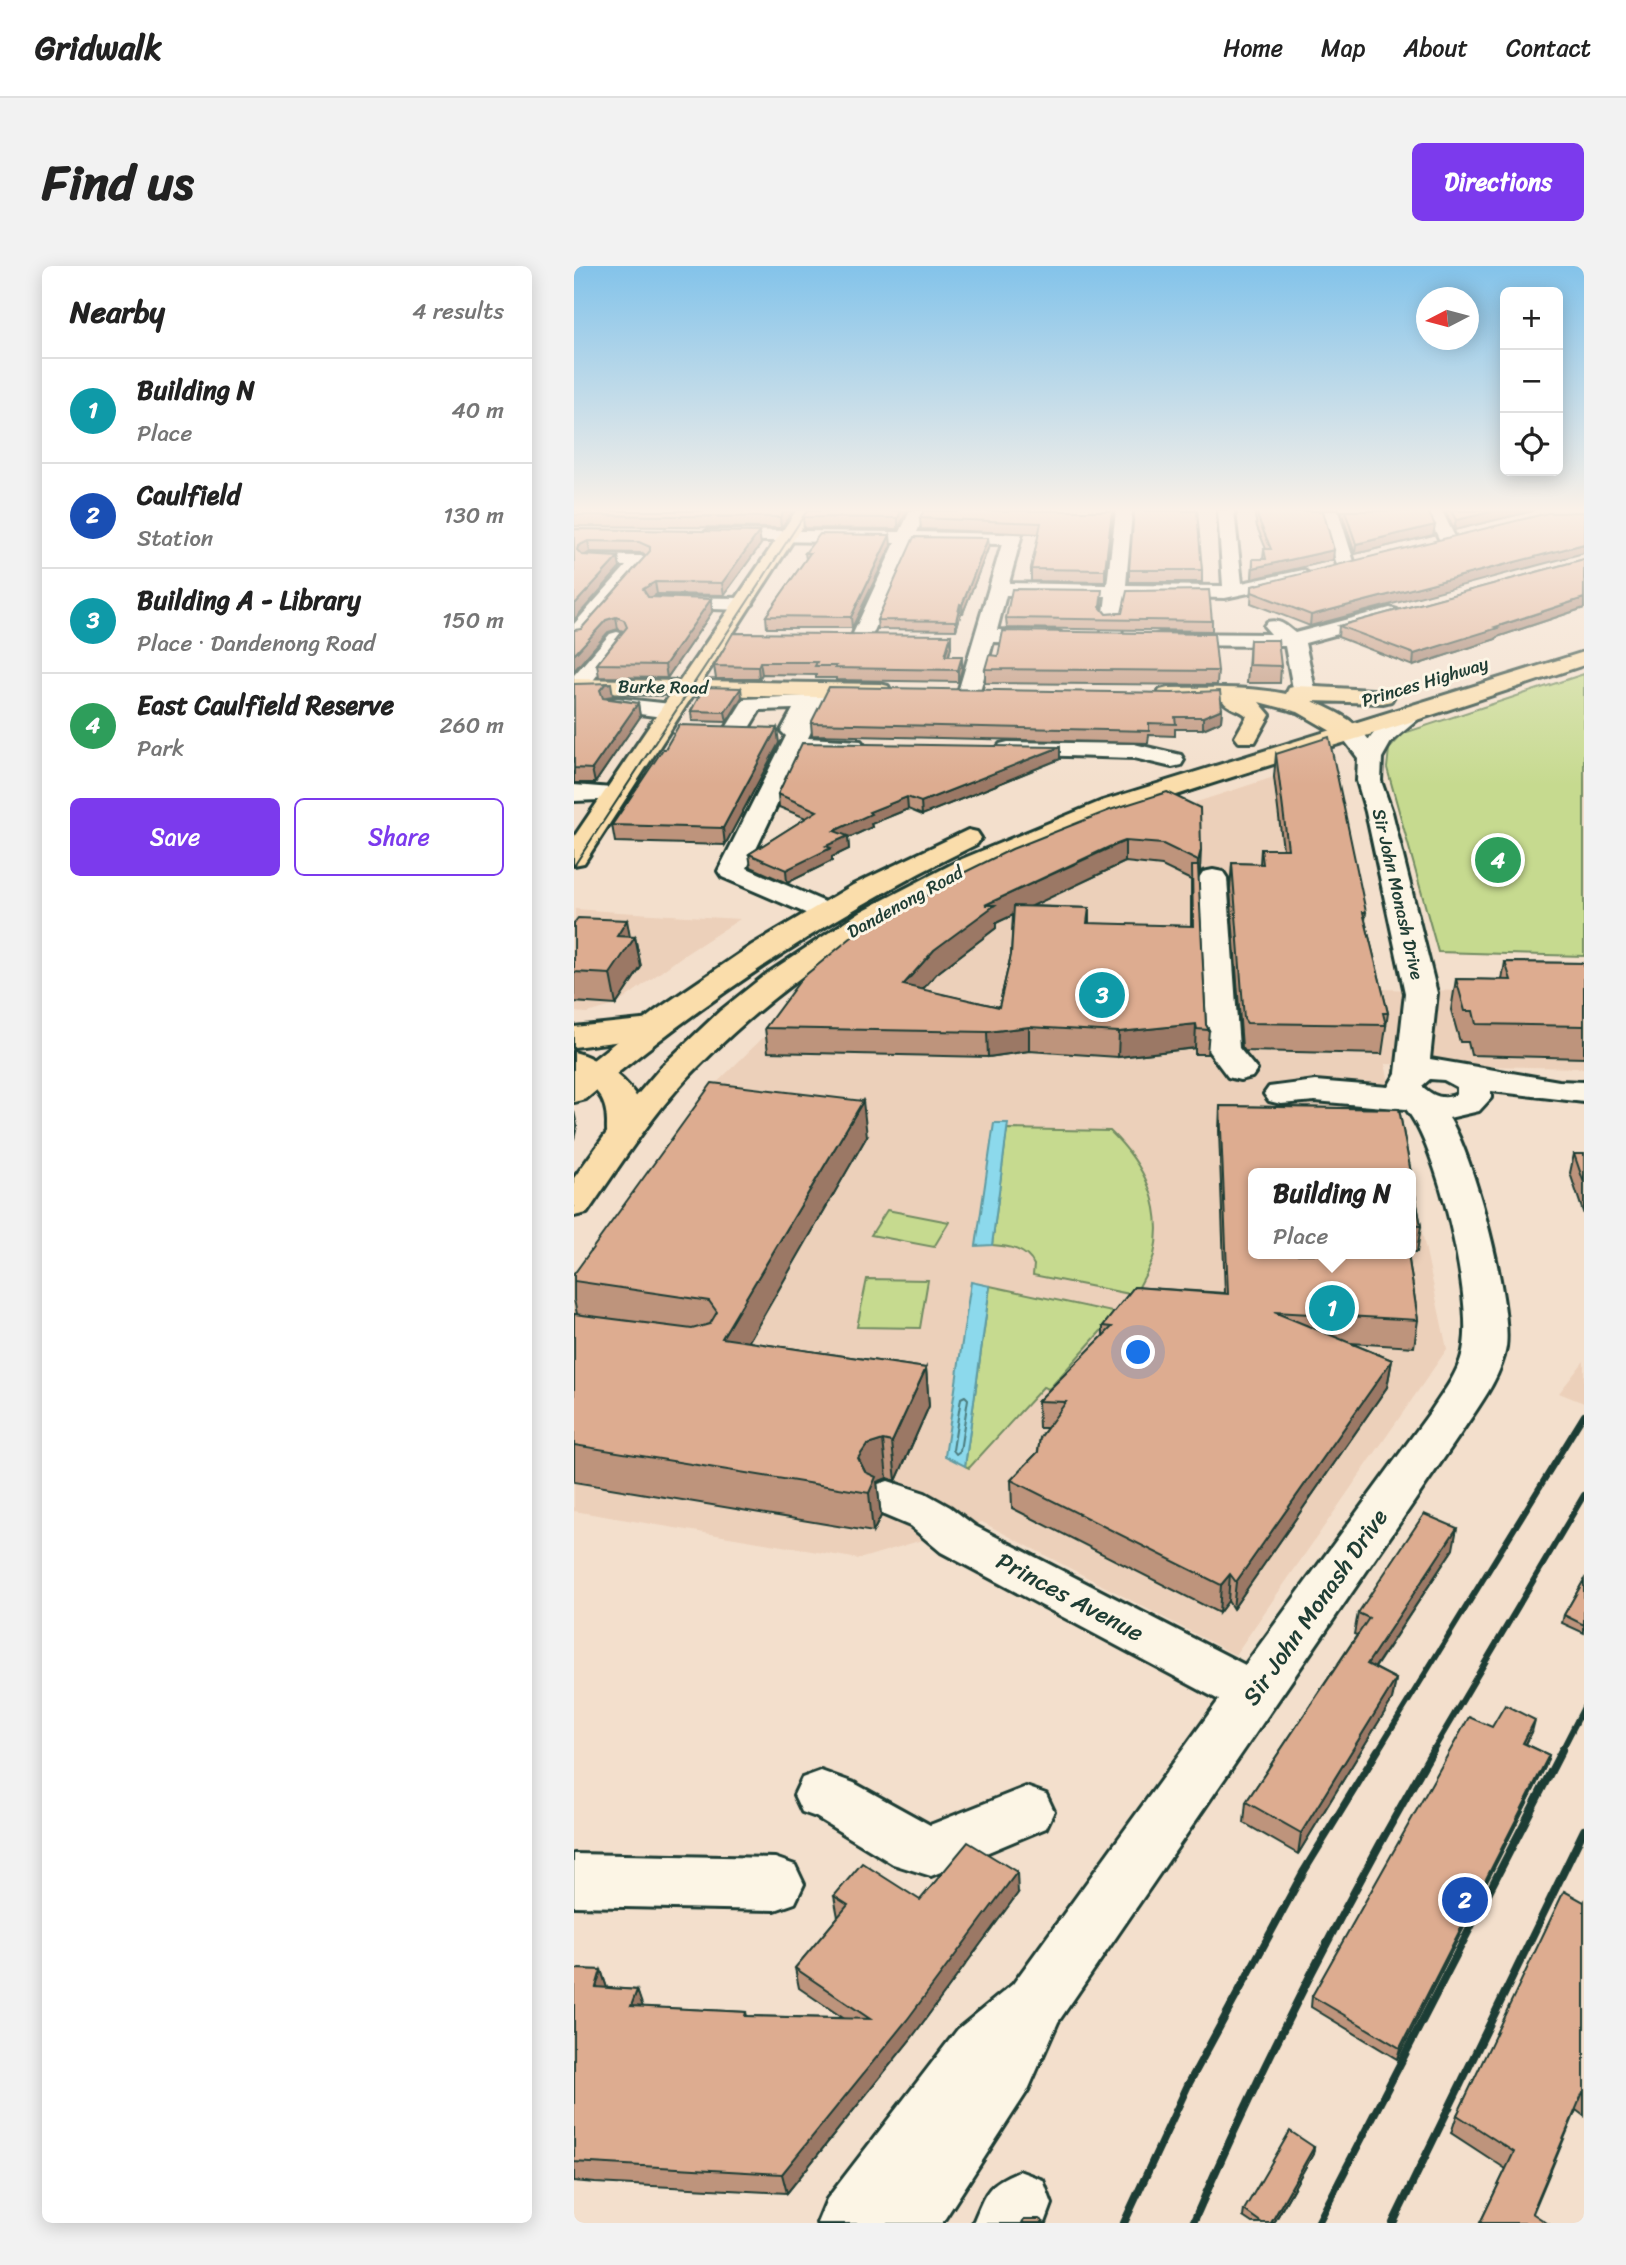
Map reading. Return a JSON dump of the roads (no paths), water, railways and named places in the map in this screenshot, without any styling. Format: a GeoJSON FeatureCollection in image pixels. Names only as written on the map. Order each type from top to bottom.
{"type":"FeatureCollection","features":[{"type":"Feature","properties":{"kind":"main road"},"geometry":{"type":"LineString","coordinates":[[574,857],[616,794],[671,724],[687,688],[743,604]]}},
{"type":"Feature","properties":{"kind":"main road","name":"Princes Highway"},"geometry":{"type":"LineString","coordinates":[[1339,736],[1412,715],[1584,658]]}},
{"type":"Feature","properties":{"kind":"main road","name":"Burke Road"},"geometry":{"type":"LineString","coordinates":[[576,694],[641,687],[903,691]]}},
{"type":"Feature","properties":{"kind":"main road","name":"Princes Highway"},"geometry":{"type":"LineString","coordinates":[[1316,717],[1409,687]]}},
{"type":"Feature","properties":{"kind":"main road"},"geometry":{"type":"LineString","coordinates":[[942,692],[996,693]]}},
{"type":"Feature","properties":{"kind":"main road"},"geometry":{"type":"LineString","coordinates":[[1145,695],[1383,695]]}},
{"type":"Feature","properties":{"kind":"main road"},"geometry":{"type":"LineString","coordinates":[[1237,697],[1316,717],[1339,736]]}},
{"type":"Feature","properties":{"kind":"main road"},"geometry":{"type":"LineString","coordinates":[[1237,697],[1259,715],[1247,737]]}},
{"type":"Feature","properties":{"kind":"main road"},"geometry":{"type":"LineString","coordinates":[[1223,744],[1316,717]]}},
{"type":"Feature","properties":{"kind":"main road","name":"Dandenong Road"},"geometry":{"type":"LineString","coordinates":[[574,1205],[624,1135],[688,1058],[734,1014],[802,962],[895,906],[986,857],[1078,819],[1339,736]]}},
{"type":"Feature","properties":{"kind":"main road","name":"Dandenong Road"},"geometry":{"type":"LineString","coordinates":[[581,1075],[731,971],[824,912],[889,877],[996,826],[1102,784],[1181,757]]}},
{"type":"Feature","properties":{"kind":"main road"},"geometry":{"type":"LineString","coordinates":[[574,1037],[651,1029]]}},
{"type":"Feature","properties":{"kind":"main road"},"geometry":{"type":"LineString","coordinates":[[581,1075],[609,1083],[622,1100],[626,1116],[624,1135]]}},
{"type":"Feature","properties":{"kind":"street"},"geometry":{"type":"LineString","coordinates":[[574,636],[604,602]]}},
{"type":"Feature","properties":{"kind":"street"},"geometry":{"type":"LineString","coordinates":[[861,638],[877,602]]}},
{"type":"Feature","properties":{"kind":"street"},"geometry":{"type":"LineString","coordinates":[[969,692],[979,638],[994,602]]}},
{"type":"Feature","properties":{"kind":"street"},"geometry":{"type":"LineString","coordinates":[[1116,602],[1118,638],[1293,640],[1414,607]]}},
{"type":"Feature","properties":{"kind":"street"},"geometry":{"type":"LineString","coordinates":[[1243,602],[1293,640],[1305,694]]}},
{"type":"Feature","properties":{"kind":"street"},"geometry":{"type":"LineString","coordinates":[[657,603],[743,604]]}},
{"type":"Feature","properties":{"kind":"street"},"geometry":{"type":"LineString","coordinates":[[721,636],[743,636]]}},
{"type":"Feature","properties":{"kind":"street"},"geometry":{"type":"LineString","coordinates":[[834,637],[887,638]]}},
{"type":"Feature","properties":{"kind":"street"},"geometry":{"type":"LineString","coordinates":[[979,638],[1070,637]]}},
{"type":"Feature","properties":{"kind":"street"},"geometry":{"type":"LineString","coordinates":[[576,694],[617,638]]}},
{"type":"Feature","properties":{"kind":"street"},"geometry":{"type":"LineString","coordinates":[[641,687],[616,705],[671,724]]}},
{"type":"Feature","properties":{"kind":"street"},"geometry":{"type":"LineString","coordinates":[[820,690],[764,736],[732,871],[824,912]]}},
{"type":"Feature","properties":{"kind":"street"},"geometry":{"type":"LineString","coordinates":[[1369,770],[1382,738],[1412,715]]}},
{"type":"Feature","properties":{"kind":"street"},"geometry":{"type":"LineString","coordinates":[[710,731],[878,747]]}},
{"type":"Feature","properties":{"kind":"street","name":"Sir John Monash Drive"},"geometry":{"type":"LineString","coordinates":[[903,2223],[1006,2068],[1036,2001],[1181,1792],[1255,1694],[1446,1422],[1478,1369],[1485,1344],[1486,1321],[1455,1178],[1439,1130],[1414,1088],[1421,993],[1413,952],[1369,770],[1339,736]]}},
{"type":"Feature","properties":{"kind":"street"},"geometry":{"type":"LineString","coordinates":[[986,748],[1134,751],[1181,757]]}},
{"type":"Feature","properties":{"kind":"street"},"geometry":{"type":"LineString","coordinates":[[574,793],[616,794]]}},
{"type":"Feature","properties":{"kind":"street"},"geometry":{"type":"LineString","coordinates":[[1213,878],[1223,1049],[1240,1070]]}},
{"type":"Feature","properties":{"kind":"street","name":"Sir John Monash Drive"},"geometry":{"type":"LineString","coordinates":[[1421,1009],[1441,1050],[1466,1089],[1466,1131],[1455,1178]]}},
{"type":"Feature","properties":{"kind":"street"},"geometry":{"type":"LineString","coordinates":[[1280,1086],[1315,1091],[1414,1088],[1435,1069],[1466,1089],[1572,1092]]}},
{"type":"Feature","properties":{"kind":"street","name":"Princes Avenue"},"geometry":{"type":"LineString","coordinates":[[888,1499],[912,1504],[928,1513],[958,1539],[1255,1694]]}},
{"type":"Feature","properties":{"kind":"street"},"geometry":{"type":"LineString","coordinates":[[821,1795],[835,1800],[913,1846],[931,1851],[1026,1811]]}},
{"type":"Feature","properties":{"kind":"street"},"geometry":{"type":"LineString","coordinates":[[574,1880],[775,1884]]}},
{"type":"Feature","properties":{"kind":"street","name":"Sir John Monash Drive"},"geometry":{"type":"LineString","coordinates":[[851,2223],[980,2051],[1036,2001]]}},
{"type":"Feature","properties":{"kind":"water"},"geometry":{"type":"Polygon","coordinates":[[[994,1123],[1008,1123],[992,1245],[976,1246],[994,1123]]]}},
{"type":"Feature","properties":{"kind":"water"},"geometry":{"type":"Polygon","coordinates":[[[971,1282],[990,1286],[965,1466],[945,1456],[971,1282]]]}},
{"type":"Feature","properties":{"kind":"tram line"},"geometry":{"type":"LineString","coordinates":[[574,866],[747,602]]}},
{"type":"Feature","properties":{"kind":"tram line"},"geometry":{"type":"LineString","coordinates":[[574,1111],[577,1126],[574,1139]]}},
{"type":"Feature","properties":{"kind":"railway"},"geometry":{"type":"LineString","coordinates":[[1377,1752],[1584,1415]]}},
{"type":"Feature","properties":{"kind":"railway"},"geometry":{"type":"LineString","coordinates":[[1432,1752],[1584,1495]]}},
{"type":"Feature","properties":{"kind":"railway"},"geometry":{"type":"LineString","coordinates":[[1561,1752],[1584,1707]]}},
{"type":"Feature","properties":{"kind":"railway"},"geometry":{"type":"LineString","coordinates":[[1124,2223],[1188,2085],[1304,1871],[1378,1750]]}},
{"type":"Feature","properties":{"kind":"railway"},"geometry":{"type":"LineString","coordinates":[[1193,2223],[1306,1983],[1433,1750]]}},
{"type":"Feature","properties":{"kind":"railway"},"geometry":{"type":"LineString","coordinates":[[1318,2223],[1562,1750]]}},
{"type":"Feature","properties":{"kind":"railway"},"geometry":{"type":"LineString","coordinates":[[1393,2223],[1584,1830]]}},
{"type":"Feature","properties":{"kind":"place","name":"East Caulfield Reserve"},"geometry":{"type":"Point","coordinates":[1498,860]}},
{"type":"Feature","properties":{"kind":"place","name":"Building A - Library"},"geometry":{"type":"Point","coordinates":[1102,995]}},
{"type":"Feature","properties":{"kind":"place","name":"Building N"},"geometry":{"type":"Point","coordinates":[1332,1308]}},
{"type":"Feature","properties":{"kind":"place","name":"Caulfield"},"geometry":{"type":"Point","coordinates":[1465,1900]}}]}
